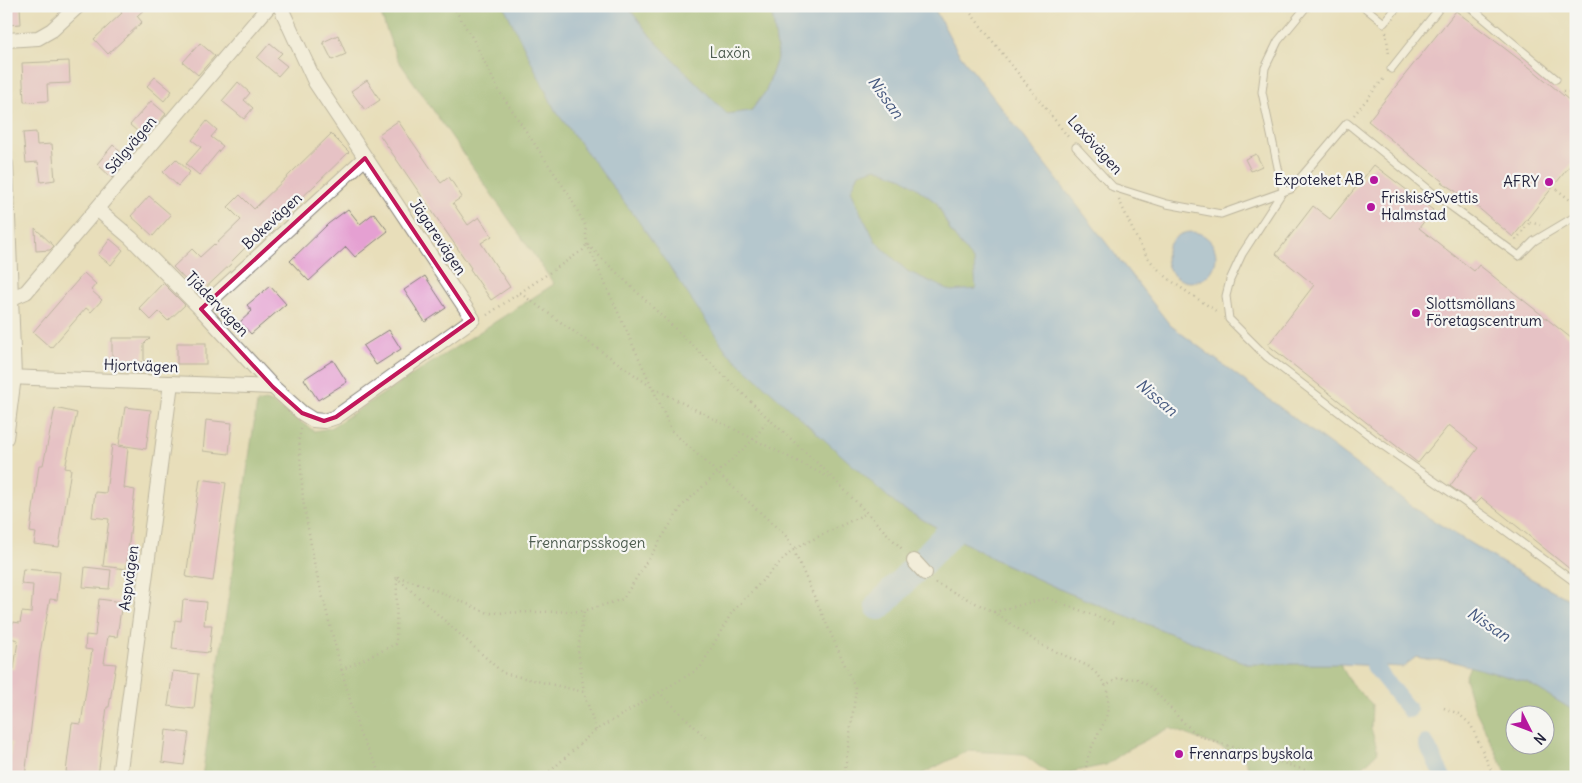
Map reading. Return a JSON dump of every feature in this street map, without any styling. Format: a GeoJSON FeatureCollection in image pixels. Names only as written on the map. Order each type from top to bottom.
{"type":"FeatureCollection","features":[{"type":"Feature","properties":{"kind":"street"},"geometry":{"type":"LineString","coordinates":[[6,40],[38,38],[52,30],[78,6]]}},
{"type":"Feature","properties":{"kind":"street","name":"Sälgvägen"},"geometry":{"type":"LineString","coordinates":[[12,298],[26,292],[98,210],[269,6]]}},
{"type":"Feature","properties":{"kind":"street","name":"Jägarevägen"},"geometry":{"type":"LineString","coordinates":[[280,6],[315,82],[473,319]]}},
{"type":"Feature","properties":{"kind":"street","name":"Bokevägen"},"geometry":{"type":"LineString","coordinates":[[201,309],[365,158]]}},
{"type":"Feature","properties":{"kind":"street"},"geometry":{"type":"LineString","coordinates":[[6,164],[12,298],[6,438]]}},
{"type":"Feature","properties":{"kind":"street","name":"Tjädervägen"},"geometry":{"type":"LineString","coordinates":[[98,210],[131,238],[274,387],[302,413],[313,420]]}},
{"type":"Feature","properties":{"kind":"street"},"geometry":{"type":"LineString","coordinates":[[313,420],[324,421],[336,417],[473,319]]}},
{"type":"Feature","properties":{"kind":"street","name":"Hjortvägen"},"geometry":{"type":"LineString","coordinates":[[10,377],[274,387]]}},
{"type":"Feature","properties":{"kind":"street","name":"Aspvägen"},"geometry":{"type":"LineString","coordinates":[[119,777],[171,383]]}},
{"type":"Feature","properties":{"kind":"street"},"geometry":{"type":"LineString","coordinates":[[914,561],[925,573]]}},
{"type":"Feature","properties":{"kind":"lane"},"geometry":{"type":"LineString","coordinates":[[1283,191],[1262,92],[1265,68],[1278,41],[1307,6]]}},
{"type":"Feature","properties":{"kind":"lane"},"geometry":{"type":"LineString","coordinates":[[1363,6],[1384,23],[1398,6]]}},
{"type":"Feature","properties":{"kind":"lane"},"geometry":{"type":"LineString","coordinates":[[1391,69],[1441,6]]}},
{"type":"Feature","properties":{"kind":"lane"},"geometry":{"type":"LineString","coordinates":[[1469,6],[1556,79]]}},
{"type":"Feature","properties":{"kind":"lane"},"geometry":{"type":"LineString","coordinates":[[1433,192],[1347,123],[1291,189],[1283,191],[1242,254],[1230,280],[1226,296],[1230,319],[1267,357],[1378,442],[1499,526],[1576,583]]}},
{"type":"Feature","properties":{"kind":"lane","name":"Laxövägen"},"geometry":{"type":"LineString","coordinates":[[1076,147],[1112,187],[1167,204],[1221,214],[1283,191]]}},
{"type":"Feature","properties":{"kind":"lane"},"geometry":{"type":"LineString","coordinates":[[1441,199],[1519,256],[1534,241],[1576,216]]}},
{"type":"Feature","properties":{"kind":"path"},"geometry":{"type":"LineString","coordinates":[[453,6],[473,39],[499,91],[586,225],[587,244],[672,431],[788,538],[856,690],[844,777]]}},
{"type":"Feature","properties":{"kind":"path","name":"Laxövägen"},"geometry":{"type":"LineString","coordinates":[[965,6],[1076,147]]}},
{"type":"Feature","properties":{"kind":"path"},"geometry":{"type":"LineString","coordinates":[[1563,91],[1576,92]]}},
{"type":"Feature","properties":{"kind":"path"},"geometry":{"type":"LineString","coordinates":[[1347,123],[1372,92]]}},
{"type":"Feature","properties":{"kind":"path"},"geometry":{"type":"LineString","coordinates":[[1553,186],[1576,205]]}},
{"type":"Feature","properties":{"kind":"path"},"geometry":{"type":"LineString","coordinates":[[1112,187],[1147,257],[1153,264],[1181,288],[1230,319]]}},
{"type":"Feature","properties":{"kind":"path"},"geometry":{"type":"LineString","coordinates":[[1512,251],[1515,242],[1530,222],[1527,219]]}},
{"type":"Feature","properties":{"kind":"path"},"geometry":{"type":"LineString","coordinates":[[473,319],[485,316],[520,293],[583,250],[587,244]]}},
{"type":"Feature","properties":{"kind":"path"},"geometry":{"type":"LineString","coordinates":[[587,244],[835,480],[914,561]]}},
{"type":"Feature","properties":{"kind":"path"},"geometry":{"type":"LineString","coordinates":[[520,293],[653,388],[835,480]]}},
{"type":"Feature","properties":{"kind":"path"},"geometry":{"type":"LineString","coordinates":[[397,577],[421,584],[488,613],[584,611],[623,600],[682,506],[753,440],[769,419]]}},
{"type":"Feature","properties":{"kind":"path"},"geometry":{"type":"LineString","coordinates":[[313,420],[299,431],[303,500],[315,567],[341,670],[360,735],[383,777]]}},
{"type":"Feature","properties":{"kind":"path"},"geometry":{"type":"LineString","coordinates":[[544,777],[594,732],[700,668],[732,612],[793,549],[867,513]]}},
{"type":"Feature","properties":{"kind":"path"},"geometry":{"type":"LineString","coordinates":[[925,573],[937,585],[994,612],[1041,645],[1088,666],[1099,676],[1106,686],[1109,700],[1107,716],[1091,749],[1085,777]]}},
{"type":"Feature","properties":{"kind":"path"},"geometry":{"type":"LineString","coordinates":[[341,670],[396,644],[397,577]]}},
{"type":"Feature","properties":{"kind":"path"},"geometry":{"type":"LineString","coordinates":[[397,577],[503,673],[584,692]]}},
{"type":"Feature","properties":{"kind":"path"},"geometry":{"type":"LineString","coordinates":[[994,612],[1047,598],[1116,624]]}},
{"type":"Feature","properties":{"kind":"path"},"geometry":{"type":"LineString","coordinates":[[584,611],[578,650],[584,692],[596,730]]}},
{"type":"Feature","properties":{"kind":"path"},"geometry":{"type":"LineString","coordinates":[[1106,686],[1118,678],[1137,679],[1151,687],[1183,722],[1200,736],[1311,772],[1317,777]]}},
{"type":"Feature","properties":{"kind":"path"},"geometry":{"type":"LineString","coordinates":[[662,695],[706,738]]}},
{"type":"Feature","properties":{"kind":"path"},"geometry":{"type":"LineString","coordinates":[[1444,708],[1460,714],[1470,725],[1494,777]]}},
{"type":"Feature","properties":{"kind":"highlighted area"},"geometry":{"type":"Polygon","coordinates":[[[365,158],[473,319],[336,417],[324,421],[302,413],[273,387],[201,309],[365,158]]]}},
{"type":"Feature","properties":{"kind":"green space","name":"Frennarpsskogen"},"geometry":{"type":"Polygon","coordinates":[[[378,6],[504,6],[555,110],[637,219],[898,506],[996,560],[1064,591],[1248,664],[1340,664],[1351,683],[1372,704],[1371,728],[1378,752],[1352,777],[1253,777],[1243,756],[1169,728],[1129,749],[1106,765],[1052,776],[1023,754],[967,751],[916,777],[202,777],[257,403],[265,401],[272,403],[314,431],[330,428],[554,284],[396,57],[378,6]]]}},
{"type":"Feature","properties":{"kind":"green space","name":"Laxön"},"geometry":{"type":"Polygon","coordinates":[[[627,6],[766,6],[773,19],[778,56],[766,91],[751,111],[727,114],[652,38],[627,6]]]}},
{"type":"Feature","properties":{"kind":"green space"},"geometry":{"type":"Polygon","coordinates":[[[876,168],[903,178],[937,203],[950,230],[974,262],[977,289],[951,291],[907,271],[876,242],[851,190],[859,173],[876,168]]]}},
{"type":"Feature","properties":{"kind":"green space"},"geometry":{"type":"Polygon","coordinates":[[[1470,666],[1527,682],[1576,712],[1576,777],[1508,777],[1473,705],[1465,678],[1470,666]]]}},
{"type":"Feature","properties":{"kind":"water","name":"Nissan"},"geometry":{"type":"Polygon","coordinates":[[[504,6],[627,6],[652,38],[727,114],[751,111],[766,91],[778,56],[773,19],[766,6],[933,6],[958,52],[1170,325],[1421,513],[1506,565],[1576,603],[1576,712],[1527,682],[1447,660],[1431,660],[1416,657],[1403,667],[1340,664],[1248,664],[1064,591],[996,560],[898,506],[727,352],[637,219],[555,110],[504,6]],[[876,168],[859,173],[851,190],[876,242],[907,271],[951,291],[976,289],[974,262],[950,230],[937,203],[903,178],[876,168]]]}},
{"type":"Feature","properties":{"kind":"water"},"geometry":{"type":"Polygon","coordinates":[[[1186,232],[1196,232],[1209,239],[1216,252],[1216,262],[1209,275],[1196,282],[1186,282],[1177,278],[1170,271],[1166,262],[1166,252],[1170,243],[1177,236],[1186,232]]]}},
{"type":"Feature","properties":{"kind":"building"},"geometry":{"type":"Polygon","coordinates":[[[6,6],[20,6],[21,24],[6,25],[6,6]]]}},
{"type":"Feature","properties":{"kind":"building"},"geometry":{"type":"Polygon","coordinates":[[[116,6],[148,6],[137,16],[142,22],[108,54],[94,39],[122,13],[116,6]]]}},
{"type":"Feature","properties":{"kind":"building"},"geometry":{"type":"Polygon","coordinates":[[[1456,11],[1533,70],[1576,106],[1576,158],[1513,237],[1469,200],[1441,182],[1368,121],[1456,11]]]}},
{"type":"Feature","properties":{"kind":"building"},"geometry":{"type":"Polygon","coordinates":[[[338,35],[346,54],[332,60],[323,42],[338,35]]]}},
{"type":"Feature","properties":{"kind":"building"},"geometry":{"type":"Polygon","coordinates":[[[200,43],[215,56],[198,75],[183,62],[200,43]]]}},
{"type":"Feature","properties":{"kind":"building"},"geometry":{"type":"Polygon","coordinates":[[[270,43],[282,53],[277,58],[287,66],[278,76],[257,58],[270,43]]]}},
{"type":"Feature","properties":{"kind":"building"},"geometry":{"type":"Polygon","coordinates":[[[69,61],[70,83],[47,84],[48,101],[24,102],[22,63],[69,61]]]}},
{"type":"Feature","properties":{"kind":"building"},"geometry":{"type":"Polygon","coordinates":[[[155,77],[172,91],[164,101],[147,86],[155,77]]]}},
{"type":"Feature","properties":{"kind":"building"},"geometry":{"type":"Polygon","coordinates":[[[367,80],[380,100],[365,110],[351,91],[367,80]]]}},
{"type":"Feature","properties":{"kind":"building"},"geometry":{"type":"Polygon","coordinates":[[[238,82],[250,93],[244,100],[253,108],[244,119],[222,101],[238,82]]]}},
{"type":"Feature","properties":{"kind":"building"},"geometry":{"type":"Polygon","coordinates":[[[151,101],[166,114],[145,138],[130,125],[151,101]]]}},
{"type":"Feature","properties":{"kind":"building"},"geometry":{"type":"Polygon","coordinates":[[[207,121],[217,130],[211,137],[223,146],[199,175],[186,164],[201,147],[192,140],[207,121]]]}},
{"type":"Feature","properties":{"kind":"building"},"geometry":{"type":"Polygon","coordinates":[[[398,121],[441,183],[449,177],[462,197],[453,203],[468,225],[479,217],[492,236],[481,243],[510,287],[491,300],[379,134],[398,121]]]}},
{"type":"Feature","properties":{"kind":"building"},"geometry":{"type":"Polygon","coordinates":[[[36,132],[37,145],[52,144],[55,180],[41,182],[38,162],[26,163],[23,133],[36,132]]]}},
{"type":"Feature","properties":{"kind":"building"},"geometry":{"type":"Polygon","coordinates":[[[331,134],[349,152],[284,215],[281,212],[199,294],[173,267],[192,249],[200,257],[241,220],[228,207],[240,195],[254,209],[331,134]]]}},
{"type":"Feature","properties":{"kind":"building"},"geometry":{"type":"Polygon","coordinates":[[[113,145],[128,159],[112,178],[97,164],[113,145]]]}},
{"type":"Feature","properties":{"kind":"building"},"geometry":{"type":"Polygon","coordinates":[[[1256,154],[1262,166],[1251,171],[1245,159],[1256,154]]]}},
{"type":"Feature","properties":{"kind":"building"},"geometry":{"type":"Polygon","coordinates":[[[176,159],[190,172],[178,186],[163,172],[176,159]]]}},
{"type":"Feature","properties":{"kind":"building","name":"Slottsmöllans Företagscentrum"},"geometry":{"type":"Polygon","coordinates":[[[1374,165],[1433,210],[1419,228],[1474,271],[1479,265],[1576,342],[1576,574],[1482,498],[1476,504],[1450,486],[1478,448],[1449,425],[1418,463],[1268,345],[1314,285],[1276,254],[1313,206],[1330,219],[1374,165]]]}},
{"type":"Feature","properties":{"kind":"building"},"geometry":{"type":"Polygon","coordinates":[[[149,196],[171,215],[153,236],[131,216],[149,196]]]}},
{"type":"Feature","properties":{"kind":"building"},"geometry":{"type":"Polygon","coordinates":[[[348,209],[360,224],[374,213],[388,231],[355,257],[346,247],[309,281],[290,261],[328,224],[348,209]]]}},
{"type":"Feature","properties":{"kind":"building"},"geometry":{"type":"Polygon","coordinates":[[[35,228],[54,246],[50,250],[36,251],[35,228]]]}},
{"type":"Feature","properties":{"kind":"building"},"geometry":{"type":"Polygon","coordinates":[[[110,239],[123,250],[111,265],[98,255],[110,239]]]}},
{"type":"Feature","properties":{"kind":"building"},"geometry":{"type":"Polygon","coordinates":[[[84,273],[96,284],[91,290],[102,300],[91,312],[86,308],[51,348],[33,332],[84,273]]]}},
{"type":"Feature","properties":{"kind":"building"},"geometry":{"type":"Polygon","coordinates":[[[425,276],[446,308],[425,322],[404,290],[425,276]]]}},
{"type":"Feature","properties":{"kind":"building"},"geometry":{"type":"Polygon","coordinates":[[[163,283],[185,305],[168,321],[159,312],[151,320],[139,308],[163,283]]]}},
{"type":"Feature","properties":{"kind":"building"},"geometry":{"type":"Polygon","coordinates":[[[270,286],[286,304],[251,334],[240,322],[252,311],[247,305],[270,286]]]}},
{"type":"Feature","properties":{"kind":"building"},"geometry":{"type":"Polygon","coordinates":[[[389,330],[401,349],[376,365],[363,346],[389,330]]]}},
{"type":"Feature","properties":{"kind":"building"},"geometry":{"type":"Polygon","coordinates":[[[112,338],[150,338],[144,344],[144,362],[112,362],[112,338]]]}},
{"type":"Feature","properties":{"kind":"building"},"geometry":{"type":"Polygon","coordinates":[[[177,343],[206,343],[206,364],[177,364],[177,343]]]}},
{"type":"Feature","properties":{"kind":"building"},"geometry":{"type":"Polygon","coordinates":[[[333,360],[347,382],[318,400],[304,379],[333,360]]]}},
{"type":"Feature","properties":{"kind":"building"},"geometry":{"type":"Polygon","coordinates":[[[125,407],[151,410],[146,449],[119,445],[125,407]]]}},
{"type":"Feature","properties":{"kind":"building"},"geometry":{"type":"Polygon","coordinates":[[[55,408],[77,413],[65,468],[71,469],[59,547],[34,544],[36,533],[30,532],[39,465],[43,465],[55,408]]]}},
{"type":"Feature","properties":{"kind":"building"},"geometry":{"type":"Polygon","coordinates":[[[206,420],[232,423],[229,454],[203,451],[206,420]]]}},
{"type":"Feature","properties":{"kind":"building"},"geometry":{"type":"Polygon","coordinates":[[[112,445],[128,448],[124,488],[135,490],[126,569],[103,566],[109,519],[92,517],[95,492],[106,493],[112,445]]]}},
{"type":"Feature","properties":{"kind":"building"},"geometry":{"type":"Polygon","coordinates":[[[200,479],[226,483],[213,581],[186,577],[200,479]]]}},
{"type":"Feature","properties":{"kind":"building"},"geometry":{"type":"Polygon","coordinates":[[[85,567],[111,570],[109,589],[83,587],[85,567]]]}},
{"type":"Feature","properties":{"kind":"building"},"geometry":{"type":"Polygon","coordinates":[[[23,569],[60,572],[57,600],[50,599],[40,653],[25,777],[7,777],[12,743],[6,742],[6,674],[7,668],[14,669],[18,640],[10,638],[13,622],[20,623],[22,612],[31,613],[33,585],[21,584],[23,569]]]}},
{"type":"Feature","properties":{"kind":"building"},"geometry":{"type":"Polygon","coordinates":[[[99,599],[122,602],[117,637],[108,636],[104,663],[116,664],[109,707],[107,707],[98,776],[66,772],[72,723],[81,724],[92,650],[85,649],[86,635],[95,636],[99,599]]]}},
{"type":"Feature","properties":{"kind":"building"},"geometry":{"type":"Polygon","coordinates":[[[183,600],[206,602],[204,625],[212,625],[209,653],[172,649],[175,620],[181,621],[183,600]]]}},
{"type":"Feature","properties":{"kind":"building"},"geometry":{"type":"Polygon","coordinates":[[[173,671],[198,674],[194,709],[168,706],[173,671]]]}},
{"type":"Feature","properties":{"kind":"building"},"geometry":{"type":"Polygon","coordinates":[[[166,730],[189,733],[184,765],[162,762],[166,730]]]}},
{"type":"Feature","properties":{"kind":"waterway"},"geometry":{"type":"LineString","coordinates":[[879,606],[949,534]]}},
{"type":"Feature","properties":{"kind":"waterway"},"geometry":{"type":"LineString","coordinates":[[1374,666],[1409,710]]}},
{"type":"Feature","properties":{"kind":"waterway"},"geometry":{"type":"LineString","coordinates":[[1426,743],[1443,777]]}},
{"type":"Feature","properties":{"kind":"place","name":"Expoteket AB"},"geometry":{"type":"Point","coordinates":[1374,180]}},
{"type":"Feature","properties":{"kind":"place","name":"AFRY"},"geometry":{"type":"Point","coordinates":[1549,182]}},
{"type":"Feature","properties":{"kind":"place","name":"Friskis&Svettis Halmstad"},"geometry":{"type":"Point","coordinates":[1371,207]}},
{"type":"Feature","properties":{"kind":"place","name":"Slottsmöllans Företagscentrum"},"geometry":{"type":"Point","coordinates":[1416,313]}},
{"type":"Feature","properties":{"kind":"place","name":"Frennarps byskola"},"geometry":{"type":"Point","coordinates":[1179,754]}}]}
